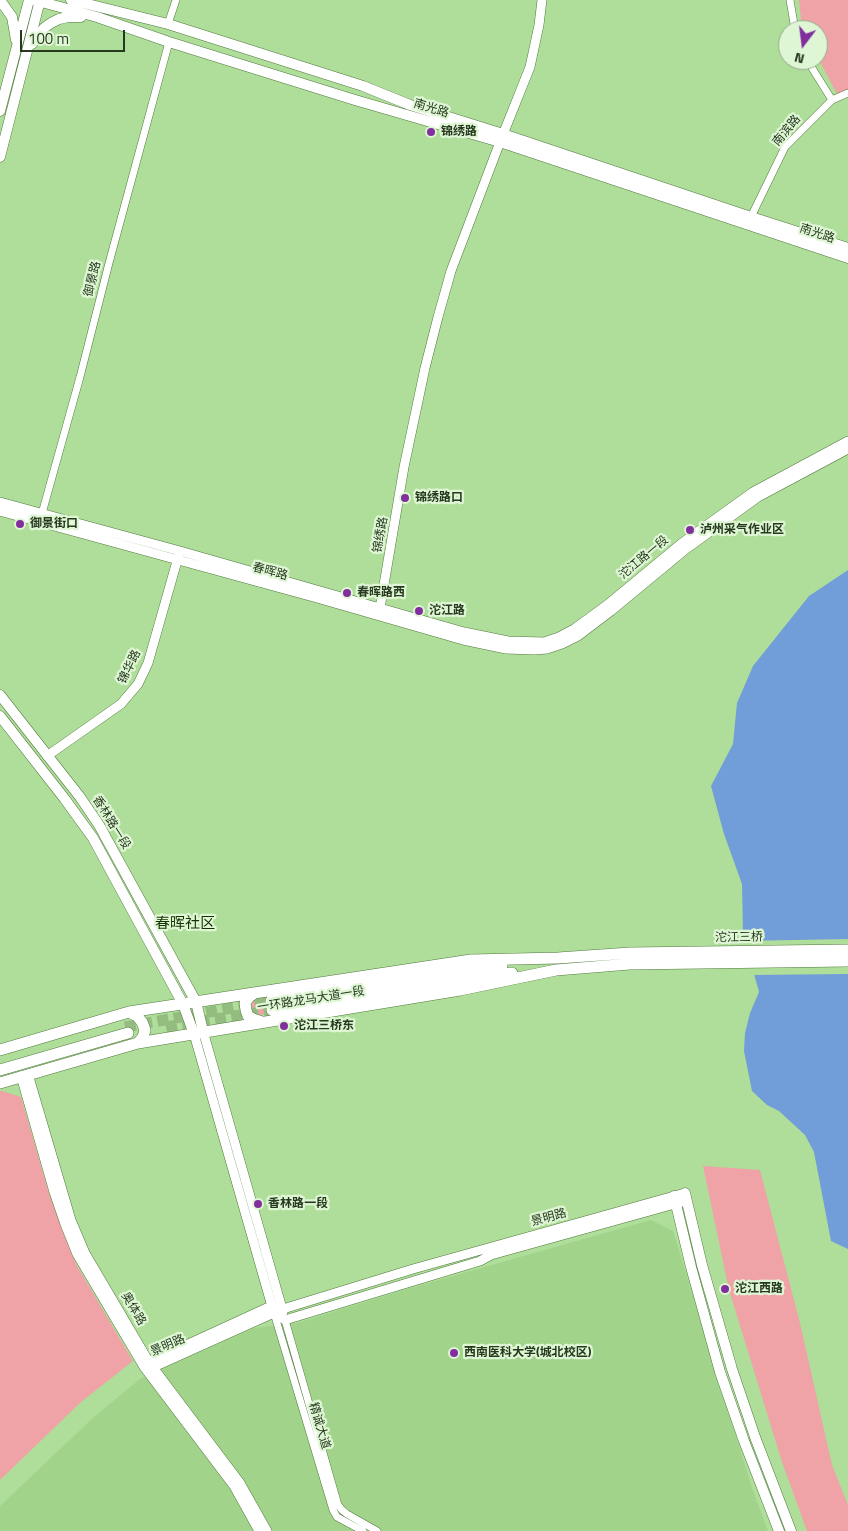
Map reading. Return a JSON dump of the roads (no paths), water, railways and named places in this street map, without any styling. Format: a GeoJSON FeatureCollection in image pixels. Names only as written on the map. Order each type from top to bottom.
{"type":"FeatureCollection","features":[{"type":"Feature","properties":{"kind":"highway","name":"沱江三桥"},"geometry":{"type":"LineString","coordinates":[[630,959],[848,950]]}},
{"type":"Feature","properties":{"kind":"highway"},"geometry":{"type":"LineString","coordinates":[[556,970],[494,974],[271,1005],[491,967],[558,958]]}},
{"type":"Feature","properties":{"kind":"highway","name":"一环路龙马大道一段"},"geometry":{"type":"LineString","coordinates":[[0,1050],[129,1012],[471,960],[630,959]]}},
{"type":"Feature","properties":{"kind":"highway","name":"一环路龙马大道一段"},"geometry":{"type":"LineString","coordinates":[[0,1082],[138,1043],[460,990],[556,970],[630,959]]}},
{"type":"Feature","properties":{"kind":"highway","name":"沱江三桥"},"geometry":{"type":"LineString","coordinates":[[630,959],[848,961]]}},
{"type":"Feature","properties":{"kind":"highway"},"geometry":{"type":"LineString","coordinates":[[255,993],[245,1003],[246,1010],[248,1016],[262,1022]]}},
{"type":"Feature","properties":{"kind":"highway"},"geometry":{"type":"LineString","coordinates":[[129,1012],[137,1016],[145,1030],[143,1037],[138,1043]]}},
{"type":"Feature","properties":{"kind":"highway"},"geometry":{"type":"LineString","coordinates":[[0,1063],[126,1030],[0,1070]]}},
{"type":"Feature","properties":{"kind":"main road"},"geometry":{"type":"LineString","coordinates":[[0,0],[12,17],[16,37],[16,50]]}},
{"type":"Feature","properties":{"kind":"main road"},"geometry":{"type":"LineString","coordinates":[[0,112],[16,50],[36,0]]}},
{"type":"Feature","properties":{"kind":"main road"},"geometry":{"type":"LineString","coordinates":[[0,157],[26,53],[36,0]]}},
{"type":"Feature","properties":{"kind":"main road","name":"南光路"},"geometry":{"type":"LineString","coordinates":[[36,0],[168,24],[363,86],[501,138],[749,221],[848,258]]}},
{"type":"Feature","properties":{"kind":"main road","name":"南光路"},"geometry":{"type":"LineString","coordinates":[[71,0],[169,42],[355,100],[501,138]]}},
{"type":"Feature","properties":{"kind":"main road"},"geometry":{"type":"LineString","coordinates":[[82,0],[96,12]]}},
{"type":"Feature","properties":{"kind":"main road"},"geometry":{"type":"LineString","coordinates":[[26,53],[37,36],[51,22],[59,18],[96,12]]}},
{"type":"Feature","properties":{"kind":"main road","name":"南光路"},"geometry":{"type":"LineString","coordinates":[[749,221],[848,248]]}},
{"type":"Feature","properties":{"kind":"main road","name":"香林路一段"},"geometry":{"type":"LineString","coordinates":[[0,695],[80,796],[99,825],[196,1002],[198,1032]]}},
{"type":"Feature","properties":{"kind":"main road","name":"香林路一段"},"geometry":{"type":"LineString","coordinates":[[0,716],[64,798],[92,838],[198,1032]]}},
{"type":"Feature","properties":{"kind":"main road"},"geometry":{"type":"LineString","coordinates":[[686,1197],[702,1265],[732,1369],[755,1437],[791,1531]]}},
{"type":"Feature","properties":{"kind":"main road"},"geometry":{"type":"LineString","coordinates":[[674,1200],[720,1372],[744,1441],[779,1531]]}},
{"type":"Feature","properties":{"kind":"street"},"geometry":{"type":"LineString","coordinates":[[168,24],[176,0]]}},
{"type":"Feature","properties":{"kind":"street","name":"锦绣路"},"geometry":{"type":"LineString","coordinates":[[379,612],[404,467],[438,317],[451,271],[530,67],[542,0]]}},
{"type":"Feature","properties":{"kind":"street"},"geometry":{"type":"LineString","coordinates":[[790,0],[793,20]]}},
{"type":"Feature","properties":{"kind":"street","name":"御景路"},"geometry":{"type":"LineString","coordinates":[[40,518],[80,377],[169,42]]}},
{"type":"Feature","properties":{"kind":"street"},"geometry":{"type":"LineString","coordinates":[[813,70],[832,100]]}},
{"type":"Feature","properties":{"kind":"street","name":"南滨路"},"geometry":{"type":"LineString","coordinates":[[749,221],[784,147],[832,100],[848,93]]}},
{"type":"Feature","properties":{"kind":"street","name":"沱江路一段"},"geometry":{"type":"LineString","coordinates":[[533,646],[559,637],[574,629],[607,606],[682,543],[753,492],[848,441]]}},
{"type":"Feature","properties":{"kind":"street","name":"沱江路一段"},"geometry":{"type":"LineString","coordinates":[[533,646],[547,649],[578,636],[686,548],[758,497],[848,449]]}},
{"type":"Feature","properties":{"kind":"street","name":"春晖路"},"geometry":{"type":"LineString","coordinates":[[0,502],[40,518]]}},
{"type":"Feature","properties":{"kind":"street","name":"春晖路"},"geometry":{"type":"LineString","coordinates":[[0,511],[40,518],[177,555],[379,612],[485,645],[519,650],[533,646]]}},
{"type":"Feature","properties":{"kind":"street","name":"锦华路"},"geometry":{"type":"LineString","coordinates":[[46,754],[121,704],[138,684],[148,663],[177,555]]}},
{"type":"Feature","properties":{"kind":"street","name":"香林路一段"},"geometry":{"type":"LineString","coordinates":[[198,1032],[276,1309]]}},
{"type":"Feature","properties":{"kind":"street","name":"奥体路"},"geometry":{"type":"LineString","coordinates":[[25,1075],[54,1192],[77,1254],[149,1365],[234,1486],[259,1531]]}},
{"type":"Feature","properties":{"kind":"street","name":"景明路"},"geometry":{"type":"LineString","coordinates":[[149,1365],[276,1309],[423,1266],[686,1197]]}},
{"type":"Feature","properties":{"kind":"street","name":"景明路"},"geometry":{"type":"LineString","coordinates":[[284,1320],[674,1200]]}},
{"type":"Feature","properties":{"kind":"street"},"geometry":{"type":"LineString","coordinates":[[276,1309],[284,1320]]}},
{"type":"Feature","properties":{"kind":"street","name":"精诚大道"},"geometry":{"type":"LineString","coordinates":[[276,1309],[333,1510],[337,1517],[363,1531]]}},
{"type":"Feature","properties":{"kind":"street","name":"精诚大道"},"geometry":{"type":"LineString","coordinates":[[284,1320],[338,1505],[347,1514],[377,1531]]}},
{"type":"Feature","properties":{"kind":"street","name":"奥体路"},"geometry":{"type":"LineString","coordinates":[[149,1365],[240,1483],[267,1531]]}},
{"type":"Feature","properties":{"kind":"water"},"geometry":{"type":"Polygon","coordinates":[[[848,570],[848,1249],[831,1241],[814,1152],[805,1135],[779,1111],[767,1105],[752,1091],[744,1051],[745,1033],[750,1013],[759,992],[743,934],[742,884],[724,834],[711,786],[733,744],[737,703],[753,666],[809,596],[848,570]]]}},
{"type":"Feature","properties":{"kind":"tunnel"},"geometry":{"type":"LineString","coordinates":[[125,1027],[271,1001]]}},
{"type":"Feature","properties":{"kind":"tunnel"},"geometry":{"type":"LineString","coordinates":[[166,1027],[272,1010]]}},
{"type":"Feature","properties":{"kind":"place","name":"锦绣路"},"geometry":{"type":"Point","coordinates":[431,132]}},
{"type":"Feature","properties":{"kind":"place","name":"锦绣路口"},"geometry":{"type":"Point","coordinates":[405,498]}},
{"type":"Feature","properties":{"kind":"place","name":"御景街口"},"geometry":{"type":"Point","coordinates":[20,524]}},
{"type":"Feature","properties":{"kind":"place","name":"泸州采气作业区"},"geometry":{"type":"Point","coordinates":[690,530]}},
{"type":"Feature","properties":{"kind":"place","name":"春晖路西"},"geometry":{"type":"Point","coordinates":[347,593]}},
{"type":"Feature","properties":{"kind":"place","name":"沱江路"},"geometry":{"type":"Point","coordinates":[419,611]}},
{"type":"Feature","properties":{"kind":"place","name":"沱江三桥东"},"geometry":{"type":"Point","coordinates":[284,1026]}},
{"type":"Feature","properties":{"kind":"place","name":"香林路一段"},"geometry":{"type":"Point","coordinates":[258,1204]}},
{"type":"Feature","properties":{"kind":"place","name":"沱江西路"},"geometry":{"type":"Point","coordinates":[725,1289]}},
{"type":"Feature","properties":{"kind":"place","name":"西南医科大学(城北校区)"},"geometry":{"type":"Point","coordinates":[454,1353]}},
{"type":"Feature","properties":{"kind":"district","name":"春晖社区"},"geometry":{"type":"Point","coordinates":[185,924]}}]}
